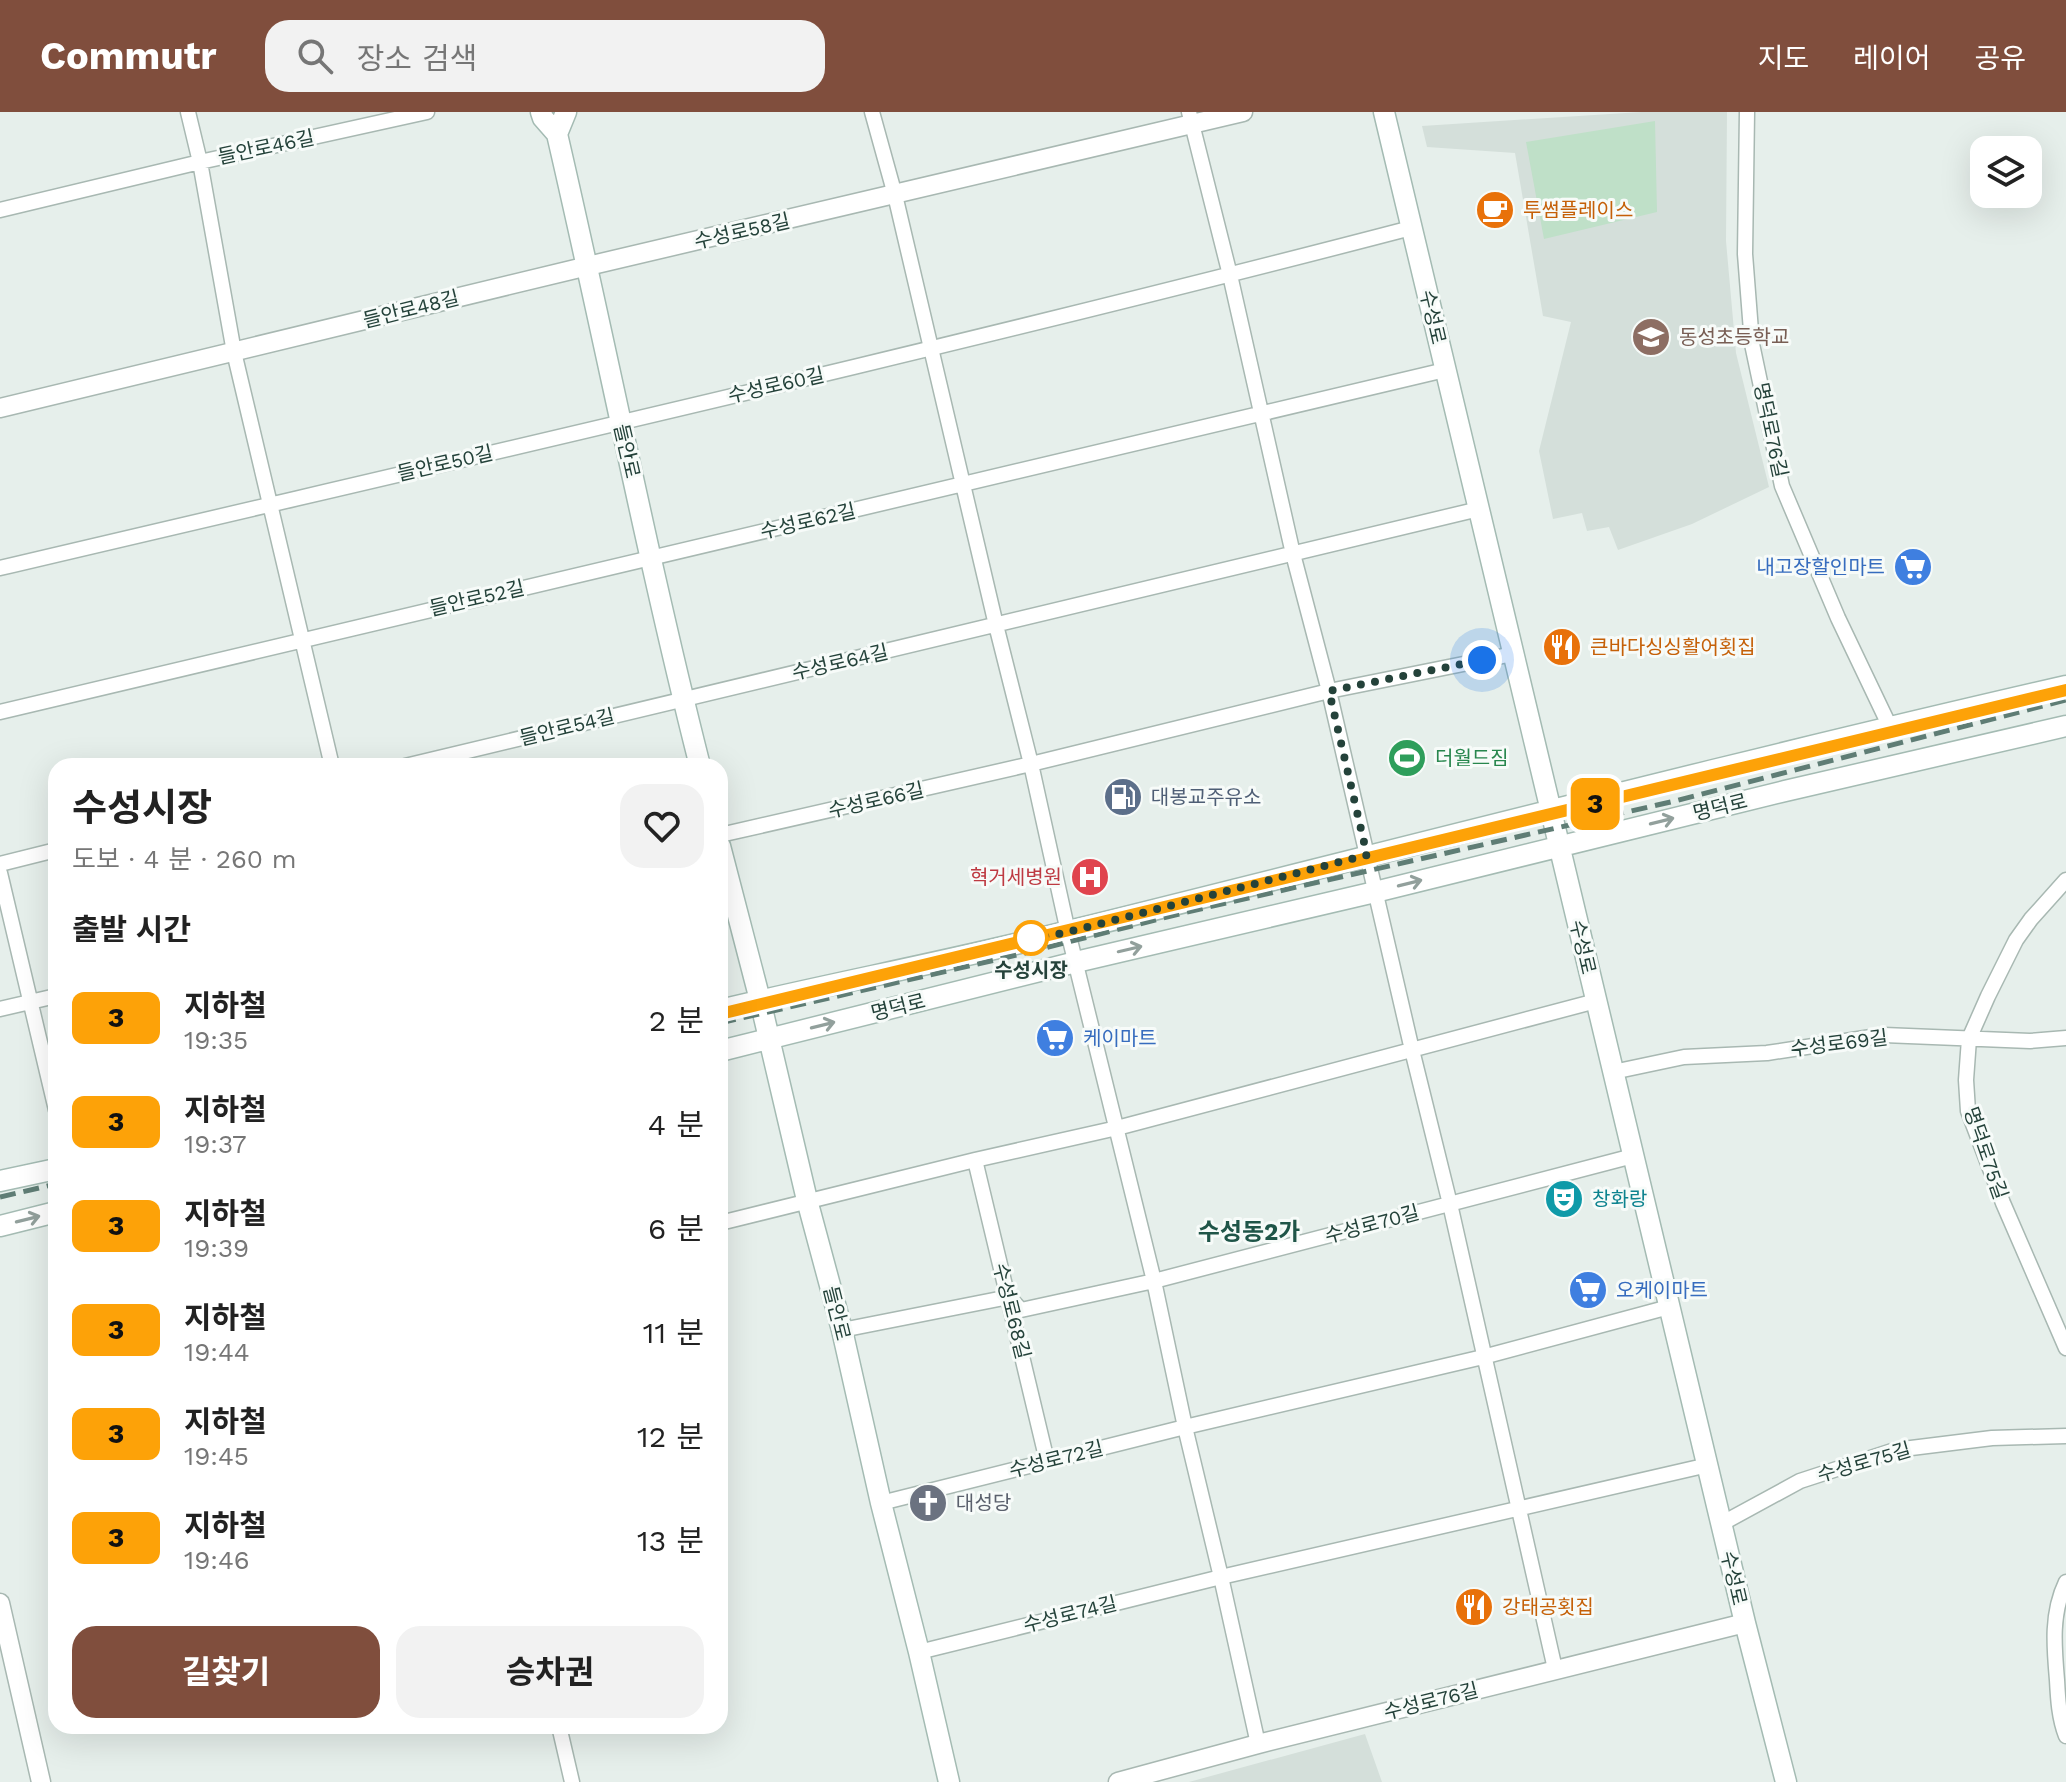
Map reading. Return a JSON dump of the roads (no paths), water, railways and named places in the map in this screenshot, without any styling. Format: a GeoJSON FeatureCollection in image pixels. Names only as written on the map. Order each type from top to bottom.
{"type":"FeatureCollection","features":[{"type":"Feature","properties":{"kind":"main road","name":"들안로"},"geometry":{"type":"LineString","coordinates":[[541,112],[557,134],[698,758]]}},
{"type":"Feature","properties":{"kind":"main road"},"geometry":{"type":"LineString","coordinates":[[557,134],[566,112]]}},
{"type":"Feature","properties":{"kind":"main road","name":"수성로"},"geometry":{"type":"LineString","coordinates":[[1384,112],[1721,1524],[1786,1782]]}},
{"type":"Feature","properties":{"kind":"main road","name":"명덕로"},"geometry":{"type":"LineString","coordinates":[[728,1008],[1068,932],[1367,855],[2066,686]]}},
{"type":"Feature","properties":{"kind":"main road","name":"명덕로"},"geometry":{"type":"LineString","coordinates":[[728,1049],[1076,962],[2066,726]]}},
{"type":"Feature","properties":{"kind":"main road","name":"들안로"},"geometry":{"type":"LineString","coordinates":[[728,877],[842,1330],[949,1782]]}},
{"type":"Feature","properties":{"kind":"main road"},"geometry":{"type":"LineString","coordinates":[[0,1181],[48,1171]]}},
{"type":"Feature","properties":{"kind":"main road"},"geometry":{"type":"LineString","coordinates":[[0,1226],[48,1214]]}},
{"type":"Feature","properties":{"kind":"street","name":"들안로46길"},"geometry":{"type":"LineString","coordinates":[[188,112],[234,352]]}},
{"type":"Feature","properties":{"kind":"street","name":"들안로46길"},"geometry":{"type":"LineString","coordinates":[[0,210],[427,112]]}},
{"type":"Feature","properties":{"kind":"street"},"geometry":{"type":"LineString","coordinates":[[872,112],[895,195],[1068,932],[1154,1281],[1258,1744]]}},
{"type":"Feature","properties":{"kind":"street","name":"수성로58길"},"geometry":{"type":"LineString","coordinates":[[588,266],[895,195],[1190,118],[1243,112]]}},
{"type":"Feature","properties":{"kind":"street","name":"명덕로76길"},"geometry":{"type":"LineString","coordinates":[[1747,112],[1745,254],[1752,344],[1782,486],[1838,618],[1890,727]]}},
{"type":"Feature","properties":{"kind":"street"},"geometry":{"type":"LineString","coordinates":[[1190,118],[1450,1204],[1555,1669]]}},
{"type":"Feature","properties":{"kind":"street","name":"수성로60길"},"geometry":{"type":"LineString","coordinates":[[620,422],[1230,275],[1411,228]]}},
{"type":"Feature","properties":{"kind":"street","name":"들안로48길"},"geometry":{"type":"LineString","coordinates":[[0,408],[588,266]]}},
{"type":"Feature","properties":{"kind":"street"},"geometry":{"type":"LineString","coordinates":[[234,352],[330,758]]}},
{"type":"Feature","properties":{"kind":"street","name":"수성로62길"},"geometry":{"type":"LineString","coordinates":[[651,557],[1445,370]]}},
{"type":"Feature","properties":{"kind":"street","name":"들안로50길"},"geometry":{"type":"LineString","coordinates":[[0,568],[620,422]]}},
{"type":"Feature","properties":{"kind":"street","name":"수성로64길"},"geometry":{"type":"LineString","coordinates":[[683,699],[1479,509]]}},
{"type":"Feature","properties":{"kind":"street","name":"들안로52길"},"geometry":{"type":"LineString","coordinates":[[0,712],[651,557]]}},
{"type":"Feature","properties":{"kind":"street","name":"수성로66길"},"geometry":{"type":"LineString","coordinates":[[728,833],[1031,764],[1329,691],[1513,654]]}},
{"type":"Feature","properties":{"kind":"street","name":"들안로54길"},"geometry":{"type":"LineString","coordinates":[[438,758],[683,699]]}},
{"type":"Feature","properties":{"kind":"street"},"geometry":{"type":"LineString","coordinates":[[0,864],[48,852]]}},
{"type":"Feature","properties":{"kind":"street"},"geometry":{"type":"LineString","coordinates":[[0,873],[48,1075]]}},
{"type":"Feature","properties":{"kind":"street","name":"명덕로75길"},"geometry":{"type":"LineString","coordinates":[[2066,880],[2016,940],[1969,1039],[1966,1080],[1968,1111],[2003,1203],[2066,1348]]}},
{"type":"Feature","properties":{"kind":"street"},"geometry":{"type":"LineString","coordinates":[[0,1009],[48,998]]}},
{"type":"Feature","properties":{"kind":"street"},"geometry":{"type":"LineString","coordinates":[[728,1221],[1117,1128],[1596,1001]]}},
{"type":"Feature","properties":{"kind":"street","name":"수성로69길"},"geometry":{"type":"LineString","coordinates":[[1613,1072],[1684,1057],[1767,1053],[1884,1035],[2030,1041],[2066,1038]]}},
{"type":"Feature","properties":{"kind":"street","name":"수성로70길"},"geometry":{"type":"LineString","coordinates":[[1009,1297],[1021,1310],[1154,1281],[1633,1156]]}},
{"type":"Feature","properties":{"kind":"street","name":"수성로68길"},"geometry":{"type":"LineString","coordinates":[[975,1160],[1047,1461]]}},
{"type":"Feature","properties":{"kind":"street"},"geometry":{"type":"LineString","coordinates":[[842,1330],[1009,1297]]}},
{"type":"Feature","properties":{"kind":"street","name":"수성로72길"},"geometry":{"type":"LineString","coordinates":[[881,1503],[1483,1357],[1669,1307]]}},
{"type":"Feature","properties":{"kind":"street","name":"수성로75길"},"geometry":{"type":"LineString","coordinates":[[1721,1524],[1800,1481],[1895,1450],[1992,1438],[2066,1436]]}},
{"type":"Feature","properties":{"kind":"street","name":"수성로74길"},"geometry":{"type":"LineString","coordinates":[[919,1652],[1221,1577],[1708,1465]]}},
{"type":"Feature","properties":{"kind":"street"},"geometry":{"type":"LineString","coordinates":[[2065,1728],[2053,1635],[2059,1596],[2066,1582]]}},
{"type":"Feature","properties":{"kind":"street"},"geometry":{"type":"LineString","coordinates":[[0,1603],[41,1782]]}},
{"type":"Feature","properties":{"kind":"street","name":"수성로76길"},"geometry":{"type":"LineString","coordinates":[[1118,1782],[1258,1744],[1745,1623]]}},
{"type":"Feature","properties":{"kind":"street"},"geometry":{"type":"LineString","coordinates":[[561,1734],[572,1782]]}},
{"type":"Feature","properties":{"kind":"railway"},"geometry":{"type":"LineString","coordinates":[[728,1021],[1675,801],[2066,700]]}},
{"type":"Feature","properties":{"kind":"railway"},"geometry":{"type":"LineString","coordinates":[[1475,833],[1868,738]]}},
{"type":"Feature","properties":{"kind":"railway"},"geometry":{"type":"LineString","coordinates":[[950,958],[1078,927]]}},
{"type":"Feature","properties":{"kind":"railway"},"geometry":{"type":"LineString","coordinates":[[0,1197],[48,1186]]}},
{"type":"Feature","properties":{"kind":"metro line","name":"3"},"geometry":{"type":"LineString","coordinates":[[728,1012],[2066,690]]}},
{"type":"Feature","properties":{"kind":"place","name":"투썸플레이스"},"geometry":{"type":"Point","coordinates":[1495,210]}},
{"type":"Feature","properties":{"kind":"place","name":"동성초등학교"},"geometry":{"type":"Point","coordinates":[1651,337]}},
{"type":"Feature","properties":{"kind":"place","name":"내고장할인마트"},"geometry":{"type":"Point","coordinates":[1913,567]}},
{"type":"Feature","properties":{"kind":"place","name":"큰바다싱싱활어횟집"},"geometry":{"type":"Point","coordinates":[1562,647]}},
{"type":"Feature","properties":{"kind":"place","name":"더월드짐"},"geometry":{"type":"Point","coordinates":[1407,758]}},
{"type":"Feature","properties":{"kind":"place","name":"대봉교주유소"},"geometry":{"type":"Point","coordinates":[1123,797]}},
{"type":"Feature","properties":{"kind":"place","name":"혁거세병원"},"geometry":{"type":"Point","coordinates":[1090,877]}},
{"type":"Feature","properties":{"kind":"place","name":"수성시장"},"geometry":{"type":"Point","coordinates":[1031,938]}},
{"type":"Feature","properties":{"kind":"place","name":"케이마트"},"geometry":{"type":"Point","coordinates":[1055,1038]}},
{"type":"Feature","properties":{"kind":"place","name":"창화랑"},"geometry":{"type":"Point","coordinates":[1564,1199]}},
{"type":"Feature","properties":{"kind":"place","name":"오케이마트"},"geometry":{"type":"Point","coordinates":[1588,1290]}},
{"type":"Feature","properties":{"kind":"place","name":"대성당"},"geometry":{"type":"Point","coordinates":[928,1503]}},
{"type":"Feature","properties":{"kind":"place","name":"강태공횟집"},"geometry":{"type":"Point","coordinates":[1474,1607]}},
{"type":"Feature","properties":{"kind":"district","name":"수성동2가"},"geometry":{"type":"Point","coordinates":[1249,1232]}}]}
